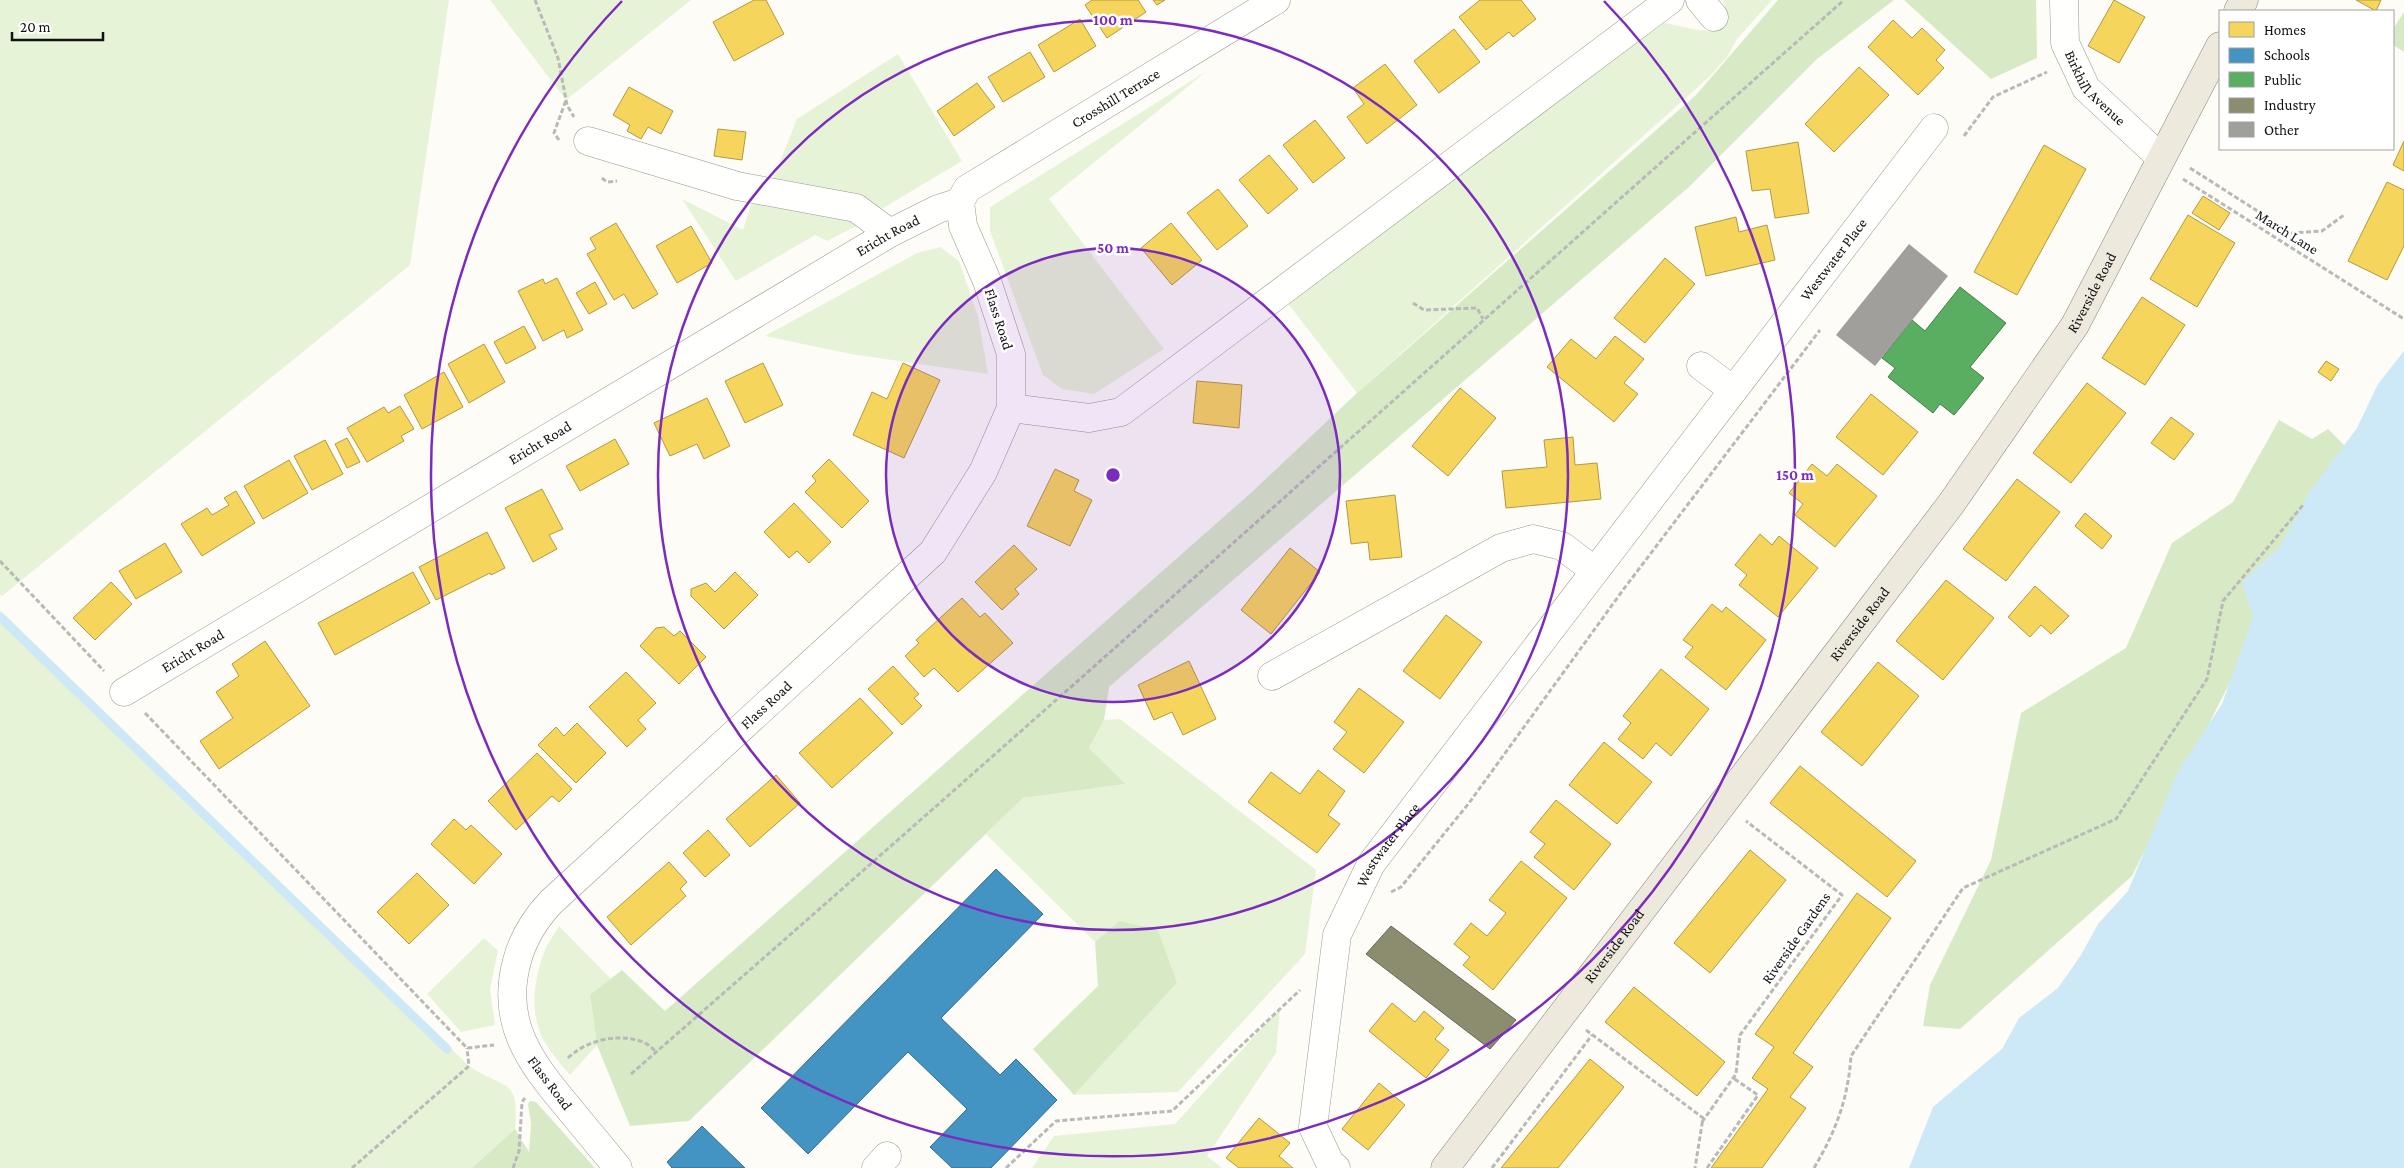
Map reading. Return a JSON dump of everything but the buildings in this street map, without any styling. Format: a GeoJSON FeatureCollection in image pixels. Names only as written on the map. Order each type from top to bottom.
{"type":"FeatureCollection","features":[{"type":"Feature","properties":{"kind":"main road","name":"Riverside Road"},"geometry":{"type":"LineString","coordinates":[[1445,1168],[1952,504],[2075,325],[2219,48]]}},
{"type":"Feature","properties":{"kind":"street","name":"Crosshill Terrace"},"geometry":{"type":"LineString","coordinates":[[960,202],[967,189],[1276,0]]}},
{"type":"Feature","properties":{"kind":"street"},"geometry":{"type":"LineString","coordinates":[[1011,408],[1089,418],[1121,412],[1670,0]]}},
{"type":"Feature","properties":{"kind":"street","name":"Birkhill Avenue"},"geometry":{"type":"LineString","coordinates":[[2064,0],[2065,44],[2086,88],[2160,161]]}},
{"type":"Feature","properties":{"kind":"street","name":"Westwater Place"},"geometry":{"type":"LineString","coordinates":[[1336,1168],[1330,1163],[1313,1127],[1337,935],[1371,864],[1934,128]]}},
{"type":"Feature","properties":{"kind":"street"},"geometry":{"type":"LineString","coordinates":[[588,141],[737,186],[856,208],[890,233]]}},
{"type":"Feature","properties":{"kind":"street","name":"Ericht Road"},"geometry":{"type":"LineString","coordinates":[[124,692],[890,233],[938,210],[960,202]]}},
{"type":"Feature","properties":{"kind":"street","name":"Flass Road"},"geometry":{"type":"LineString","coordinates":[[618,1168],[547,1082],[534,1065],[522,1043],[512,1004],[514,972],[523,944],[539,915],[933,552],[984,472],[1011,408],[1012,354],[987,281],[963,226],[960,202]]}},
{"type":"Feature","properties":{"kind":"street"},"geometry":{"type":"LineString","coordinates":[[1701,366],[1733,390]]}},
{"type":"Feature","properties":{"kind":"street"},"geometry":{"type":"LineString","coordinates":[[1272,676],[1501,548],[1533,539],[1562,546],[1595,571]]}},
{"type":"Feature","properties":{"kind":"path"},"geometry":{"type":"LineString","coordinates":[[535,0],[558,58],[567,105],[588,141]]}},
{"type":"Feature","properties":{"kind":"path"},"geometry":{"type":"LineString","coordinates":[[631,1074],[869,866],[1844,0]]}},
{"type":"Feature","properties":{"kind":"path"},"geometry":{"type":"LineString","coordinates":[[1963,136],[1992,97],[2073,60]]}},
{"type":"Feature","properties":{"kind":"path"},"geometry":{"type":"LineString","coordinates":[[2160,161],[2189,166],[2292,233],[2322,231],[2344,215]]}},
{"type":"Feature","properties":{"kind":"path","name":"March Lane"},"geometry":{"type":"LineString","coordinates":[[2160,161],[2404,319]]}},
{"type":"Feature","properties":{"kind":"path"},"geometry":{"type":"LineString","coordinates":[[1413,303],[1424,310],[1477,308],[1483,319]]}},
{"type":"Feature","properties":{"kind":"path"},"geometry":{"type":"LineString","coordinates":[[1385,896],[1401,887],[1470,803],[1623,590],[1822,327]]}},
{"type":"Feature","properties":{"kind":"path"},"geometry":{"type":"LineString","coordinates":[[1814,1168],[1832,1136],[1849,1084],[1851,1056],[1963,888],[2116,819],[2207,679],[2223,601],[2303,505]]}},
{"type":"Feature","properties":{"kind":"path"},"geometry":{"type":"LineString","coordinates":[[0,561],[467,1048],[469,1066],[352,1168]]}},
{"type":"Feature","properties":{"kind":"path","name":"Riverside Gardens"},"geometry":{"type":"LineString","coordinates":[[1695,1168],[1702,1122],[1736,1074],[1740,1035],[1842,895],[1723,803]]}},
{"type":"Feature","properties":{"kind":"path"},"geometry":{"type":"LineString","coordinates":[[1006,1168],[1056,1121],[1172,1110],[1300,989]]}},
{"type":"Feature","properties":{"kind":"path"},"geometry":{"type":"LineString","coordinates":[[1581,1027],[1703,1118],[1702,1122]]}},
{"type":"Feature","properties":{"kind":"path"},"geometry":{"type":"LineString","coordinates":[[1492,1168],[1592,1035]]}},
{"type":"Feature","properties":{"kind":"path"},"geometry":{"type":"LineString","coordinates":[[563,1063],[577,1050],[606,1038],[641,1041],[656,1052]]}},
{"type":"Feature","properties":{"kind":"path"},"geometry":{"type":"LineString","coordinates":[[467,1048],[522,1043]]}},
{"type":"Feature","properties":{"kind":"path"},"geometry":{"type":"LineString","coordinates":[[1707,1168],[1758,1095],[1733,1078]]}},
{"type":"Feature","properties":{"kind":"path"},"geometry":{"type":"LineString","coordinates":[[513,1168],[519,1151],[522,1102],[528,1092]]}},
{"type":"Feature","properties":{"kind":"green space"},"geometry":{"type":"Polygon","coordinates":[[[0,0],[449,0],[410,265],[2,596],[0,594],[0,0]]]}},
{"type":"Feature","properties":{"kind":"green space"},"geometry":{"type":"Polygon","coordinates":[[[490,0],[691,0],[566,100],[490,0]]]}},
{"type":"Feature","properties":{"kind":"green space"},"geometry":{"type":"Polygon","coordinates":[[[1723,0],[1772,0],[1737,39],[1727,57],[1709,77],[1357,393],[1287,302],[1664,23],[1698,30],[1718,31],[1727,18],[1723,0]]]}},
{"type":"Feature","properties":{"kind":"green space"},"geometry":{"type":"Polygon","coordinates":[[[1778,0],[1894,0],[1817,59],[1690,186],[1109,687],[1104,720],[1089,748],[1125,784],[1023,798],[689,1121],[630,1126],[597,1045],[590,995],[622,970],[665,1011],[1253,491],[1357,393],[1696,95],[1778,0]]]}},
{"type":"Feature","properties":{"kind":"green space"},"geometry":{"type":"Polygon","coordinates":[[[1904,0],[2036,0],[2037,58],[1991,79],[1904,0]]]}},
{"type":"Feature","properties":{"kind":"green space"},"geometry":{"type":"Polygon","coordinates":[[[2404,12],[2404,52],[2394,46],[2394,27],[2404,12]]]}},
{"type":"Feature","properties":{"kind":"green space"},"geometry":{"type":"Polygon","coordinates":[[[898,54],[962,161],[883,208],[772,182],[797,119],[898,54]]]}},
{"type":"Feature","properties":{"kind":"green space"},"geometry":{"type":"Polygon","coordinates":[[[1207,71],[1049,199],[1164,349],[1094,394],[1062,389],[1043,375],[990,231],[990,207],[1207,71]]]}},
{"type":"Feature","properties":{"kind":"green space"},"geometry":{"type":"Polygon","coordinates":[[[682,199],[743,230],[753,199],[833,212],[860,224],[827,241],[815,235],[736,281],[682,199]]]}},
{"type":"Feature","properties":{"kind":"green space"},"geometry":{"type":"Polygon","coordinates":[[[940,247],[959,261],[978,316],[988,374],[851,354],[765,336],[917,253],[940,247]]]}},
{"type":"Feature","properties":{"kind":"green space"},"geometry":{"type":"Polygon","coordinates":[[[2279,420],[2312,439],[2328,429],[2348,449],[2132,876],[1960,1029],[1923,1026],[1930,985],[1991,860],[2021,713],[2126,648],[2172,543],[2233,502],[2279,420]]]}},
{"type":"Feature","properties":{"kind":"green space"},"geometry":{"type":"Polygon","coordinates":[[[0,610],[469,1066],[507,1087],[512,1092],[516,1112],[515,1129],[472,1168],[0,1168],[0,610]]]}},
{"type":"Feature","properties":{"kind":"green space"},"geometry":{"type":"Polygon","coordinates":[[[1120,719],[1316,870],[1305,954],[1178,1092],[1074,1095],[1177,983],[1119,921],[1095,942],[986,834],[1023,798],[1124,784],[1089,748],[1104,720],[1120,719]]]}},
{"type":"Feature","properties":{"kind":"green space"},"geometry":{"type":"Polygon","coordinates":[[[1119,921],[1158,930],[1177,983],[1074,1095],[1033,1049],[1098,986],[1095,942],[1119,921]]]}},
{"type":"Feature","properties":{"kind":"green space"},"geometry":{"type":"Polygon","coordinates":[[[559,926],[611,979],[590,996],[597,1045],[570,1075],[551,1052],[542,1037],[538,1028],[535,1006],[536,984],[541,963],[547,946],[559,926]]]}},
{"type":"Feature","properties":{"kind":"green space"},"geometry":{"type":"Polygon","coordinates":[[[484,938],[498,951],[490,989],[495,1025],[461,1032],[427,994],[484,938]]]}},
{"type":"Feature","properties":{"kind":"green space"},"geometry":{"type":"Polygon","coordinates":[[[1280,1008],[1276,1053],[1207,1156],[1222,1168],[1032,1168],[1054,1136],[1175,1124],[1280,1008]]]}},
{"type":"Feature","properties":{"kind":"green space"},"geometry":{"type":"Polygon","coordinates":[[[530,1101],[536,1102],[595,1168],[472,1168],[515,1129],[529,1152],[531,1124],[528,1104],[530,1101]]]}},
{"type":"Feature","properties":{"kind":"water"},"geometry":{"type":"Polygon","coordinates":[[[2404,351],[2404,1168],[1909,1168],[1933,1107],[2002,1049],[2019,1018],[2058,988],[2081,955],[2098,924],[2128,891],[2178,771],[2222,704],[2253,617],[2242,582],[2281,545],[2310,491],[2357,428],[2378,384],[2404,351]]]}},
{"type":"Feature","properties":{"kind":"waterway"},"geometry":{"type":"LineString","coordinates":[[0,617],[447,1049]]}}]}
